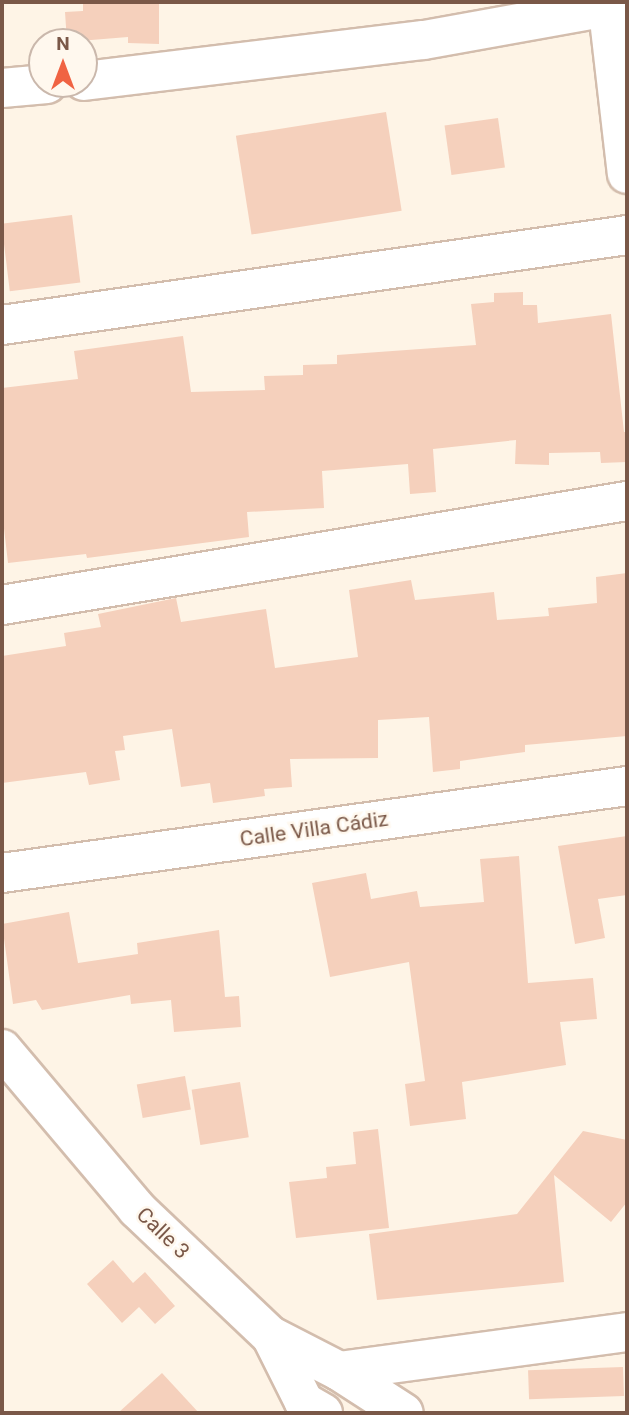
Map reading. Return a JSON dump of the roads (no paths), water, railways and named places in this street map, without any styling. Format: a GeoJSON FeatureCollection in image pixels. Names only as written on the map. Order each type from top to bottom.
{"type":"FeatureCollection","features":[{"type":"Feature","properties":{"kind":"street"},"geometry":{"type":"LineString","coordinates":[[98,79],[424,40],[608,4],[627,174]]}},
{"type":"Feature","properties":{"kind":"street"},"geometry":{"type":"LineString","coordinates":[[2,88],[28,86]]}},
{"type":"Feature","properties":{"kind":"street"},"geometry":{"type":"LineString","coordinates":[[2,326],[627,235]]}},
{"type":"Feature","properties":{"kind":"street"},"geometry":{"type":"LineString","coordinates":[[2,606],[627,501]]}},
{"type":"Feature","properties":{"kind":"street","name":"Calle Villa Cádiz"},"geometry":{"type":"LineString","coordinates":[[2,873],[627,786]]}},
{"type":"Feature","properties":{"kind":"street","name":"Calle 3"},"geometry":{"type":"LineString","coordinates":[[2,1049],[137,1209],[271,1336],[304,1402],[323,1413]]}},
{"type":"Feature","properties":{"kind":"street"},"geometry":{"type":"LineString","coordinates":[[339,1371],[627,1332]]}},
{"type":"Feature","properties":{"kind":"street"},"geometry":{"type":"LineString","coordinates":[[271,1336],[339,1371],[404,1413]]}}]}
